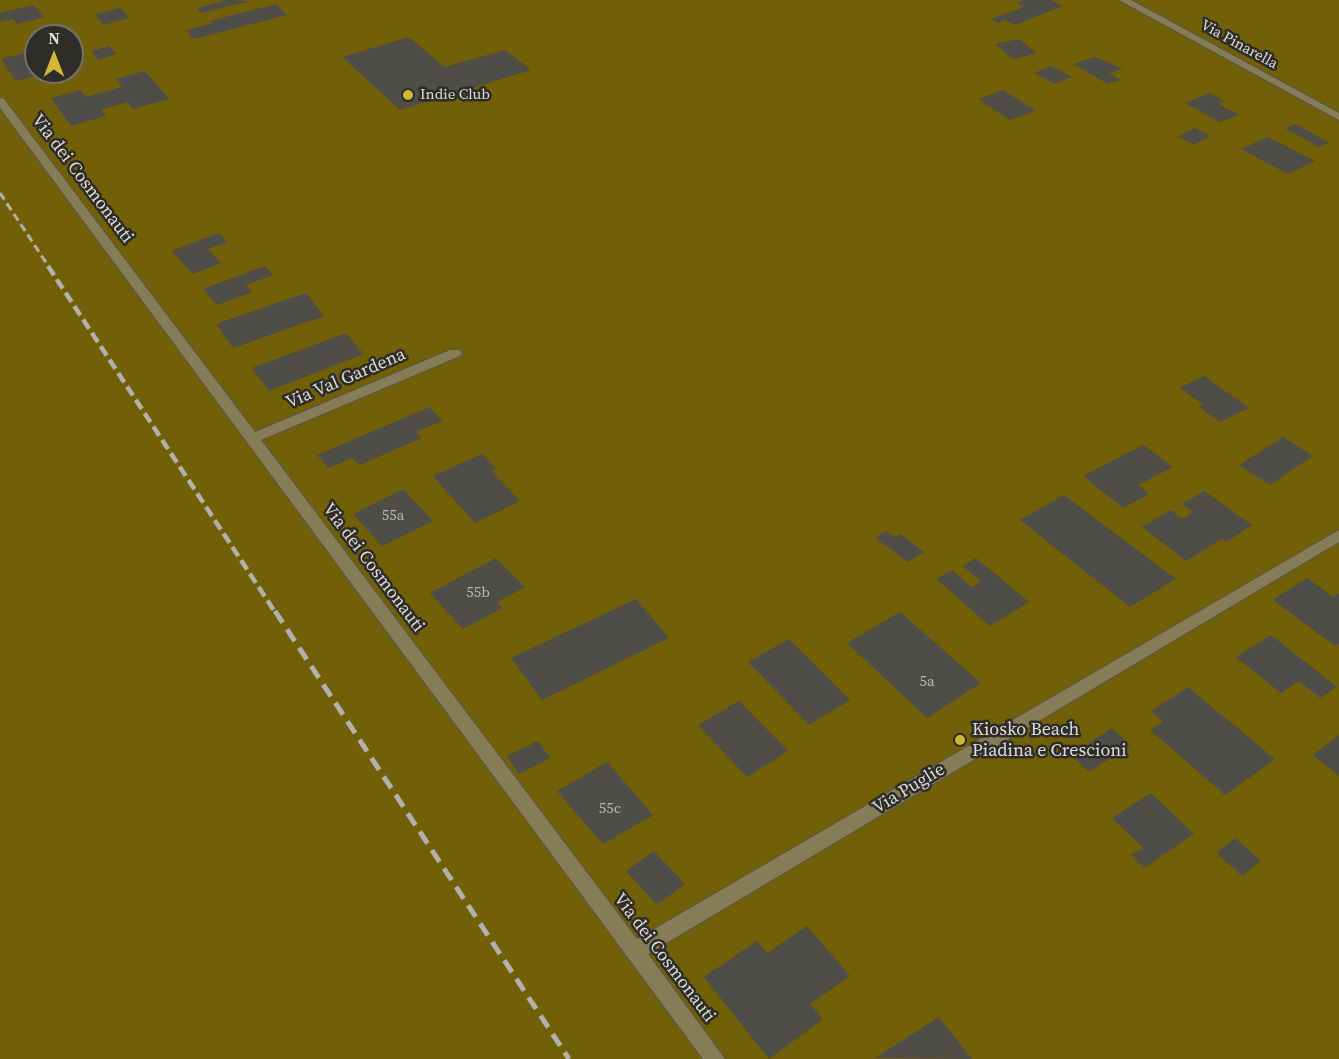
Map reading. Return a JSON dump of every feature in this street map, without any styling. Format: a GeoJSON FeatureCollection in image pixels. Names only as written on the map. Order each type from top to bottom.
{"type":"FeatureCollection","features":[{"type":"Feature","properties":{"kind":"street","name":"Via Pinarella"},"geometry":{"type":"LineString","coordinates":[[1124,0],[1339,117]]}},
{"type":"Feature","properties":{"kind":"street","name":"Via dei Cosmonauti"},"geometry":{"type":"LineString","coordinates":[[0,101],[715,1059]]}},
{"type":"Feature","properties":{"kind":"street","name":"Via Val Gardena"},"geometry":{"type":"LineString","coordinates":[[252,438],[455,353]]}},
{"type":"Feature","properties":{"kind":"street","name":"Via Puglie"},"geometry":{"type":"LineString","coordinates":[[635,951],[1339,536]]}},
{"type":"Feature","properties":{"kind":"shaded area"},"geometry":{"type":"Polygon","coordinates":[[[0,0],[1339,0],[1339,1059],[0,1059],[0,0]]]}},
{"type":"Feature","properties":{"kind":"building"},"geometry":{"type":"Polygon","coordinates":[[[228,0],[250,1],[201,13],[197,8],[228,0]]]}},
{"type":"Feature","properties":{"kind":"building"},"geometry":{"type":"Polygon","coordinates":[[[1024,0],[1051,0],[1063,6],[1014,25],[1005,20],[998,23],[990,19],[1024,7],[1016,3],[1024,0]]]}},
{"type":"Feature","properties":{"kind":"building"},"geometry":{"type":"Polygon","coordinates":[[[276,4],[287,15],[194,39],[186,30],[213,23],[210,21],[276,4]]]}},
{"type":"Feature","properties":{"kind":"building"},"geometry":{"type":"Polygon","coordinates":[[[33,5],[45,17],[17,24],[13,19],[0,22],[0,13],[33,5]]]}},
{"type":"Feature","properties":{"kind":"building"},"geometry":{"type":"Polygon","coordinates":[[[121,8],[129,18],[103,25],[95,14],[121,8]]]}},
{"type":"Feature","properties":{"kind":"building"},"geometry":{"type":"Polygon","coordinates":[[[409,37],[445,67],[505,50],[531,70],[400,110],[342,57],[409,37]]]}},
{"type":"Feature","properties":{"kind":"building"},"geometry":{"type":"Polygon","coordinates":[[[1019,39],[1037,53],[1013,59],[995,44],[1019,39]]]}},
{"type":"Feature","properties":{"kind":"building"},"geometry":{"type":"Polygon","coordinates":[[[109,46],[117,54],[98,60],[91,51],[109,46]]]}},
{"type":"Feature","properties":{"kind":"building"},"geometry":{"type":"Polygon","coordinates":[[[24,53],[24,79],[16,81],[1,59],[24,53]]]}},
{"type":"Feature","properties":{"kind":"building"},"geometry":{"type":"Polygon","coordinates":[[[1095,57],[1123,69],[1109,73],[1120,80],[1108,84],[1073,64],[1095,57]]]}},
{"type":"Feature","properties":{"kind":"building"},"geometry":{"type":"Polygon","coordinates":[[[1051,66],[1072,77],[1055,84],[1034,73],[1051,66]]]}},
{"type":"Feature","properties":{"kind":"building"},"geometry":{"type":"Polygon","coordinates":[[[145,71],[169,99],[133,109],[127,102],[101,110],[106,116],[71,126],[51,98],[81,90],[86,97],[122,87],[116,79],[145,71]]]}},
{"type":"Feature","properties":{"kind":"building"},"geometry":{"type":"Polygon","coordinates":[[[1003,90],[1036,111],[1010,120],[978,99],[1003,90]]]}},
{"type":"Feature","properties":{"kind":"building"},"geometry":{"type":"Polygon","coordinates":[[[1209,93],[1224,101],[1218,104],[1239,115],[1219,122],[1186,103],[1209,93]]]}},
{"type":"Feature","properties":{"kind":"building"},"geometry":{"type":"Polygon","coordinates":[[[1296,124],[1329,143],[1319,147],[1285,128],[1296,124]]]}},
{"type":"Feature","properties":{"kind":"building"},"geometry":{"type":"Polygon","coordinates":[[[1195,128],[1210,136],[1194,145],[1178,136],[1195,128]]]}},
{"type":"Feature","properties":{"kind":"building"},"geometry":{"type":"Polygon","coordinates":[[[1268,137],[1315,161],[1288,174],[1241,149],[1268,137]]]}},
{"type":"Feature","properties":{"kind":"building"},"geometry":{"type":"Polygon","coordinates":[[[219,233],[228,242],[208,249],[221,263],[193,274],[171,251],[219,233]]]}},
{"type":"Feature","properties":{"kind":"building"},"geometry":{"type":"Polygon","coordinates":[[[265,266],[273,275],[246,285],[252,292],[217,305],[203,289],[265,266]]]}},
{"type":"Feature","properties":{"kind":"building"},"geometry":{"type":"Polygon","coordinates":[[[306,293],[324,316],[233,348],[216,324],[306,293]]]}},
{"type":"Feature","properties":{"kind":"building"},"geometry":{"type":"Polygon","coordinates":[[[346,333],[364,354],[269,391],[252,368],[346,333]]]}},
{"type":"Feature","properties":{"kind":"building"},"geometry":{"type":"Polygon","coordinates":[[[1204,376],[1249,408],[1220,422],[1199,407],[1204,405],[1180,388],[1204,376]]]}},
{"type":"Feature","properties":{"kind":"building"},"geometry":{"type":"Polygon","coordinates":[[[430,407],[442,421],[416,432],[422,438],[359,465],[352,458],[328,468],[317,455],[430,407]]]}},
{"type":"Feature","properties":{"kind":"building"},"geometry":{"type":"Polygon","coordinates":[[[1283,437],[1313,456],[1270,485],[1239,465],[1283,437]]]}},
{"type":"Feature","properties":{"kind":"building"},"geometry":{"type":"Polygon","coordinates":[[[1143,445],[1173,467],[1138,485],[1149,494],[1123,508],[1083,476],[1143,445]]]}},
{"type":"Feature","properties":{"kind":"building"},"geometry":{"type":"Polygon","coordinates":[[[482,454],[497,469],[492,472],[520,501],[475,523],[433,476],[482,454]]]}},
{"type":"Feature","properties":{"kind":"building"},"geometry":{"type":"Polygon","coordinates":[[[403,489],[433,521],[382,546],[353,514],[403,489]]]}},
{"type":"Feature","properties":{"kind":"building"},"geometry":{"type":"Polygon","coordinates":[[[1204,491],[1252,525],[1226,542],[1222,539],[1186,561],[1142,527],[1171,510],[1182,519],[1193,512],[1182,504],[1204,491]]]}},
{"type":"Feature","properties":{"kind":"building"},"geometry":{"type":"Polygon","coordinates":[[[1064,495],[1176,579],[1130,607],[1020,520],[1064,495]]]}},
{"type":"Feature","properties":{"kind":"building"},"geometry":{"type":"Polygon","coordinates":[[[886,531],[895,537],[901,534],[924,552],[908,562],[875,538],[886,531]]]}},
{"type":"Feature","properties":{"kind":"building"},"geometry":{"type":"Polygon","coordinates":[[[496,558],[525,587],[497,602],[502,608],[463,629],[430,593],[496,558]]]}},
{"type":"Feature","properties":{"kind":"building"},"geometry":{"type":"Polygon","coordinates":[[[976,558],[1029,602],[990,626],[936,579],[952,570],[972,587],[981,581],[963,566],[976,558]]]}},
{"type":"Feature","properties":{"kind":"building"},"geometry":{"type":"Polygon","coordinates":[[[1307,578],[1333,597],[1339,593],[1339,644],[1335,646],[1273,600],[1307,578]]]}},
{"type":"Feature","properties":{"kind":"building"},"geometry":{"type":"Polygon","coordinates":[[[636,599],[669,638],[542,700],[511,658],[636,599]]]}},
{"type":"Feature","properties":{"kind":"building"},"geometry":{"type":"Polygon","coordinates":[[[900,612],[981,683],[927,718],[847,643],[900,612]]]}},
{"type":"Feature","properties":{"kind":"building"},"geometry":{"type":"Polygon","coordinates":[[[1271,635],[1337,687],[1320,698],[1299,681],[1281,693],[1236,657],[1271,635]]]}},
{"type":"Feature","properties":{"kind":"building"},"geometry":{"type":"Polygon","coordinates":[[[789,639],[850,700],[809,725],[748,662],[789,639]]]}},
{"type":"Feature","properties":{"kind":"building"},"geometry":{"type":"Polygon","coordinates":[[[1188,687],[1275,759],[1225,795],[1150,730],[1163,722],[1151,711],[1188,687]]]}},
{"type":"Feature","properties":{"kind":"building"},"geometry":{"type":"Polygon","coordinates":[[[739,701],[788,751],[747,777],[698,725],[739,701]]]}},
{"type":"Feature","properties":{"kind":"building"},"geometry":{"type":"Polygon","coordinates":[[[1112,728],[1130,745],[1089,772],[1071,755],[1112,728]]]}},
{"type":"Feature","properties":{"kind":"building"},"geometry":{"type":"Polygon","coordinates":[[[1339,735],[1339,776],[1313,755],[1339,735]]]}},
{"type":"Feature","properties":{"kind":"building"},"geometry":{"type":"Polygon","coordinates":[[[538,741],[550,758],[519,774],[507,756],[538,741]]]}},
{"type":"Feature","properties":{"kind":"building"},"geometry":{"type":"Polygon","coordinates":[[[607,762],[653,815],[603,844],[557,791],[607,762]]]}},
{"type":"Feature","properties":{"kind":"building"},"geometry":{"type":"Polygon","coordinates":[[[1151,793],[1194,834],[1144,868],[1131,855],[1143,848],[1112,818],[1151,793]]]}},
{"type":"Feature","properties":{"kind":"building"},"geometry":{"type":"Polygon","coordinates":[[[1235,838],[1261,861],[1242,876],[1216,853],[1235,838]]]}},
{"type":"Feature","properties":{"kind":"building"},"geometry":{"type":"Polygon","coordinates":[[[654,851],[685,884],[657,905],[626,871],[654,851]]]}},
{"type":"Feature","properties":{"kind":"building"},"geometry":{"type":"Polygon","coordinates":[[[807,926],[850,976],[810,1004],[823,1019],[769,1059],[704,977],[757,941],[767,953],[807,926]]]}},
{"type":"Feature","properties":{"kind":"building"},"geometry":{"type":"Polygon","coordinates":[[[939,1017],[972,1059],[875,1058],[939,1017]]]}},
{"type":"Feature","properties":{"kind":"railway"},"geometry":{"type":"LineString","coordinates":[[0,193],[49,267]]}},
{"type":"Feature","properties":{"kind":"railway"},"geometry":{"type":"LineString","coordinates":[[48,266],[275,612]]}},
{"type":"Feature","properties":{"kind":"railway"},"geometry":{"type":"LineString","coordinates":[[275,611],[569,1059]]}},
{"type":"Feature","properties":{"kind":"place","name":"Indie Club"},"geometry":{"type":"Point","coordinates":[408,95]}},
{"type":"Feature","properties":{"kind":"place","name":"Kiosko Beach Piadina e Crescioni"},"geometry":{"type":"Point","coordinates":[960,740]}}]}
